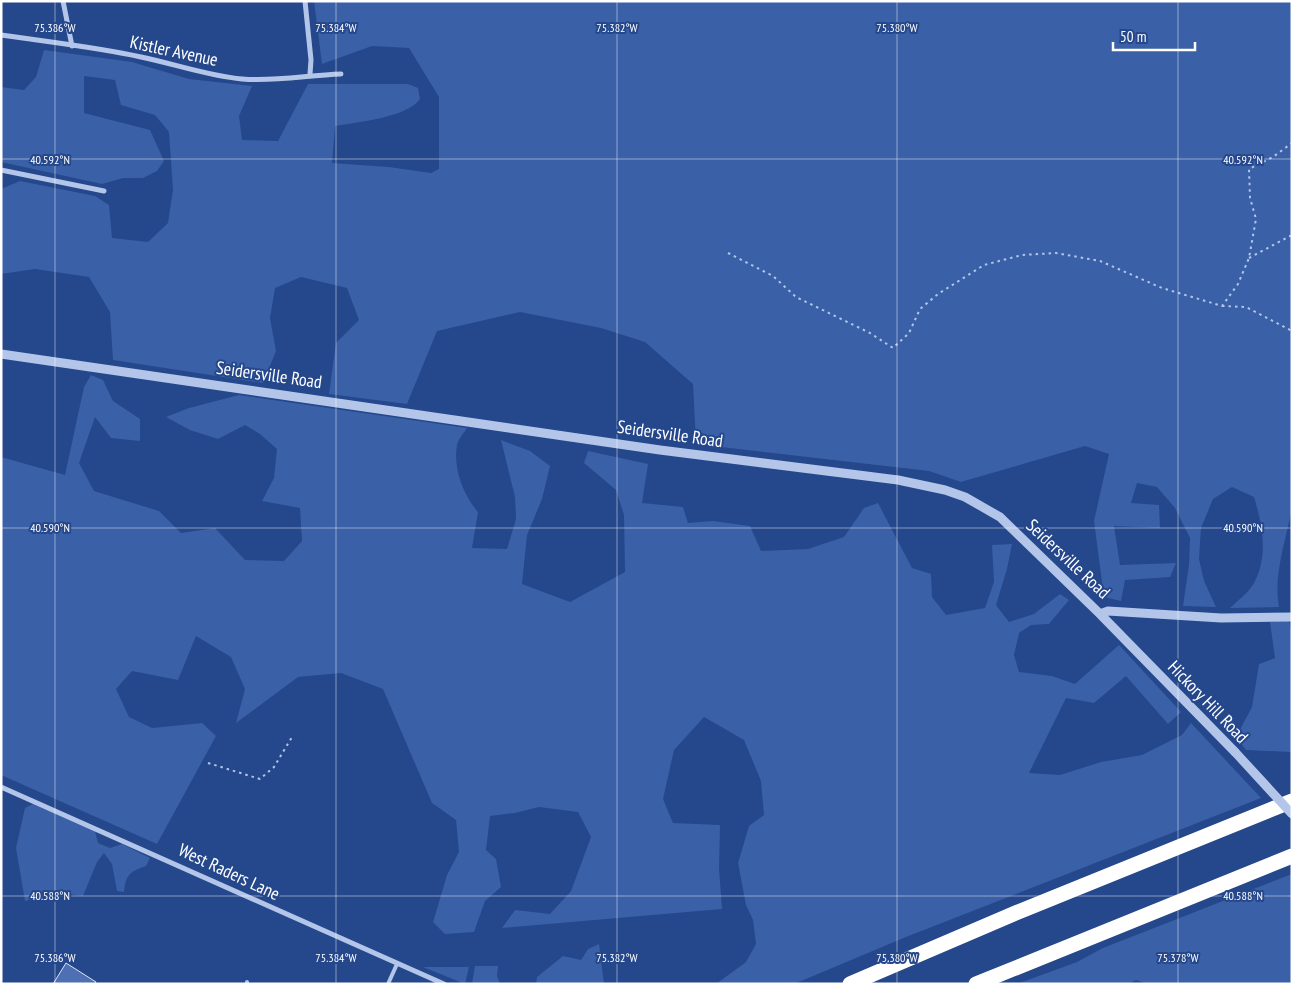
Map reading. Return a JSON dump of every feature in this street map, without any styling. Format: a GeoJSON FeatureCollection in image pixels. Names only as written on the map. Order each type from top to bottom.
{"type":"FeatureCollection","features":[{"type":"Feature","properties":{"kind":"highway"},"geometry":{"type":"LineString","coordinates":[[850,984],[1018,912],[1292,801]]}},
{"type":"Feature","properties":{"kind":"highway"},"geometry":{"type":"LineString","coordinates":[[976,984],[1292,856]]}},
{"type":"Feature","properties":{"kind":"street"},"geometry":{"type":"LineString","coordinates":[[64,1],[72,46]]}},
{"type":"Feature","properties":{"kind":"street"},"geometry":{"type":"LineString","coordinates":[[305,1],[311,60],[310,74]]}},
{"type":"Feature","properties":{"kind":"street","name":"Kistler Avenue"},"geometry":{"type":"LineString","coordinates":[[1,35],[142,57],[178,67],[242,79],[293,78],[310,74],[341,74]]}},
{"type":"Feature","properties":{"kind":"street"},"geometry":{"type":"LineString","coordinates":[[1,170],[104,190]]}},
{"type":"Feature","properties":{"kind":"street","name":"Seidersville Road"},"geometry":{"type":"LineString","coordinates":[[1,354],[660,450],[879,477],[945,490],[984,506],[1000,517],[1100,614],[1108,611],[1221,618],[1292,617]]}},
{"type":"Feature","properties":{"kind":"street","name":"Hickory Hill Road"},"geometry":{"type":"LineString","coordinates":[[1100,614],[1235,752],[1292,814]]}},
{"type":"Feature","properties":{"kind":"street","name":"West Raders Lane"},"geometry":{"type":"LineString","coordinates":[[1,787],[160,856],[444,984]]}},
{"type":"Feature","properties":{"kind":"lane"},"geometry":{"type":"LineString","coordinates":[[388,984],[397,964]]}},
{"type":"Feature","properties":{"kind":"path"},"geometry":{"type":"LineString","coordinates":[[1222,306],[1238,284],[1249,258],[1256,218],[1250,198],[1249,169],[1273,157],[1292,143]]}},
{"type":"Feature","properties":{"kind":"path"},"geometry":{"type":"LineString","coordinates":[[1249,258],[1292,235]]}},
{"type":"Feature","properties":{"kind":"path"},"geometry":{"type":"LineString","coordinates":[[728,253],[773,276],[796,297],[870,332],[893,348],[909,332],[920,309],[938,294],[984,265],[1022,255],[1056,253],[1100,260],[1162,288],[1222,306],[1246,307],[1292,331]]}},
{"type":"Feature","properties":{"kind":"path"},"geometry":{"type":"LineString","coordinates":[[208,763],[260,779],[274,767],[292,737]]}},
{"type":"Feature","properties":{"kind":"shaded area"},"geometry":{"type":"Polygon","coordinates":[[[314,1],[1292,1],[1292,508],[1279,570],[1279,607],[1230,608],[1254,583],[1260,569],[1263,548],[1261,528],[1254,497],[1232,487],[1213,499],[1201,528],[1199,559],[1204,581],[1216,607],[1183,606],[1189,565],[1190,538],[1175,508],[1157,487],[1137,483],[1131,503],[1159,505],[1160,528],[1114,526],[1120,565],[1176,563],[1170,577],[1125,580],[1121,601],[1104,597],[1094,521],[1109,454],[1085,446],[961,482],[929,471],[696,444],[693,384],[645,342],[601,328],[520,312],[437,331],[407,404],[329,394],[336,343],[359,320],[347,288],[301,277],[275,288],[270,318],[276,351],[263,383],[113,360],[110,312],[89,277],[35,269],[1,274],[1,189],[20,181],[95,196],[109,205],[112,238],[148,242],[168,223],[173,190],[169,132],[155,115],[121,105],[115,80],[84,76],[84,113],[150,130],[164,161],[157,171],[143,178],[123,178],[102,184],[1,162],[1,87],[24,90],[36,77],[44,50],[132,62],[189,79],[252,86],[239,116],[242,140],[278,141],[308,84],[408,84],[418,88],[420,99],[404,111],[368,121],[335,126],[332,163],[389,167],[431,173],[439,169],[439,97],[409,48],[372,46],[322,64],[314,1]]]}},
{"type":"Feature","properties":{"kind":"shaded area"},"geometry":{"type":"Polygon","coordinates":[[[91,375],[103,380],[113,401],[140,419],[140,441],[111,438],[95,417],[79,463],[94,491],[159,511],[181,533],[215,528],[245,560],[284,561],[302,541],[300,508],[262,501],[274,478],[277,449],[260,434],[245,425],[218,439],[190,430],[166,417],[189,408],[239,395],[467,428],[458,443],[456,463],[460,481],[468,498],[478,512],[472,548],[507,549],[516,519],[515,497],[501,440],[530,451],[550,466],[542,499],[527,535],[522,584],[570,602],[625,572],[624,515],[616,490],[584,463],[588,451],[648,464],[642,503],[683,507],[688,523],[713,521],[750,526],[761,551],[808,549],[844,537],[864,508],[878,503],[912,568],[931,574],[932,597],[946,615],[985,608],[994,582],[992,545],[1012,544],[1007,569],[996,605],[1009,622],[1034,614],[1060,594],[1069,600],[1049,624],[1031,625],[1019,633],[1014,655],[1019,672],[1052,676],[1075,684],[1119,645],[1181,712],[1168,724],[1126,676],[1094,703],[1066,698],[1029,773],[1060,775],[1101,762],[1142,755],[1182,735],[1191,723],[1261,798],[906,937],[794,984],[716,984],[746,962],[756,944],[753,920],[746,905],[738,863],[749,826],[764,815],[761,781],[744,740],[704,717],[674,750],[663,799],[673,823],[720,825],[719,868],[722,909],[502,928],[515,910],[550,914],[571,891],[591,837],[578,812],[539,807],[515,813],[490,816],[486,850],[496,859],[501,887],[485,901],[474,932],[445,934],[433,922],[447,875],[459,852],[456,820],[432,803],[383,689],[341,673],[298,677],[236,723],[245,689],[231,657],[196,636],[178,680],[132,671],[116,689],[129,717],[152,728],[202,723],[216,736],[157,844],[1,775],[1,457],[65,475],[84,387],[91,375]]]}},
{"type":"Feature","properties":{"kind":"shaded area"},"geometry":{"type":"Polygon","coordinates":[[[1289,621],[1292,632],[1292,752],[1246,750],[1236,737],[1252,707],[1259,664],[1275,658],[1270,622],[1289,621]]]}},
{"type":"Feature","properties":{"kind":"shaded area"},"geometry":{"type":"Polygon","coordinates":[[[33,804],[95,831],[98,843],[110,848],[122,844],[150,858],[146,866],[136,870],[128,877],[124,892],[117,891],[112,864],[104,853],[97,862],[83,896],[62,893],[25,901],[16,848],[25,808],[33,804]]]}},
{"type":"Feature","properties":{"kind":"shaded area"},"geometry":{"type":"Polygon","coordinates":[[[1292,874],[1292,984],[1148,984],[1136,980],[1128,984],[1017,984],[1077,962],[1103,948],[1292,874]]]}},
{"type":"Feature","properties":{"kind":"shaded area"},"geometry":{"type":"Polygon","coordinates":[[[599,944],[604,984],[536,984],[537,977],[563,956],[581,960],[588,949],[599,944]]]}},
{"type":"Feature","properties":{"kind":"shaded area"},"geometry":{"type":"Polygon","coordinates":[[[475,966],[498,966],[497,976],[500,984],[472,984],[475,966]]]}},
{"type":"Feature","properties":{"kind":"shaded area"},"geometry":{"type":"Polygon","coordinates":[[[423,967],[469,967],[465,984],[423,967]]]}},
{"type":"Feature","properties":{"kind":"building"},"geometry":{"type":"Polygon","coordinates":[[[66,963],[96,982],[95,984],[53,984],[66,963]]]}}]}
